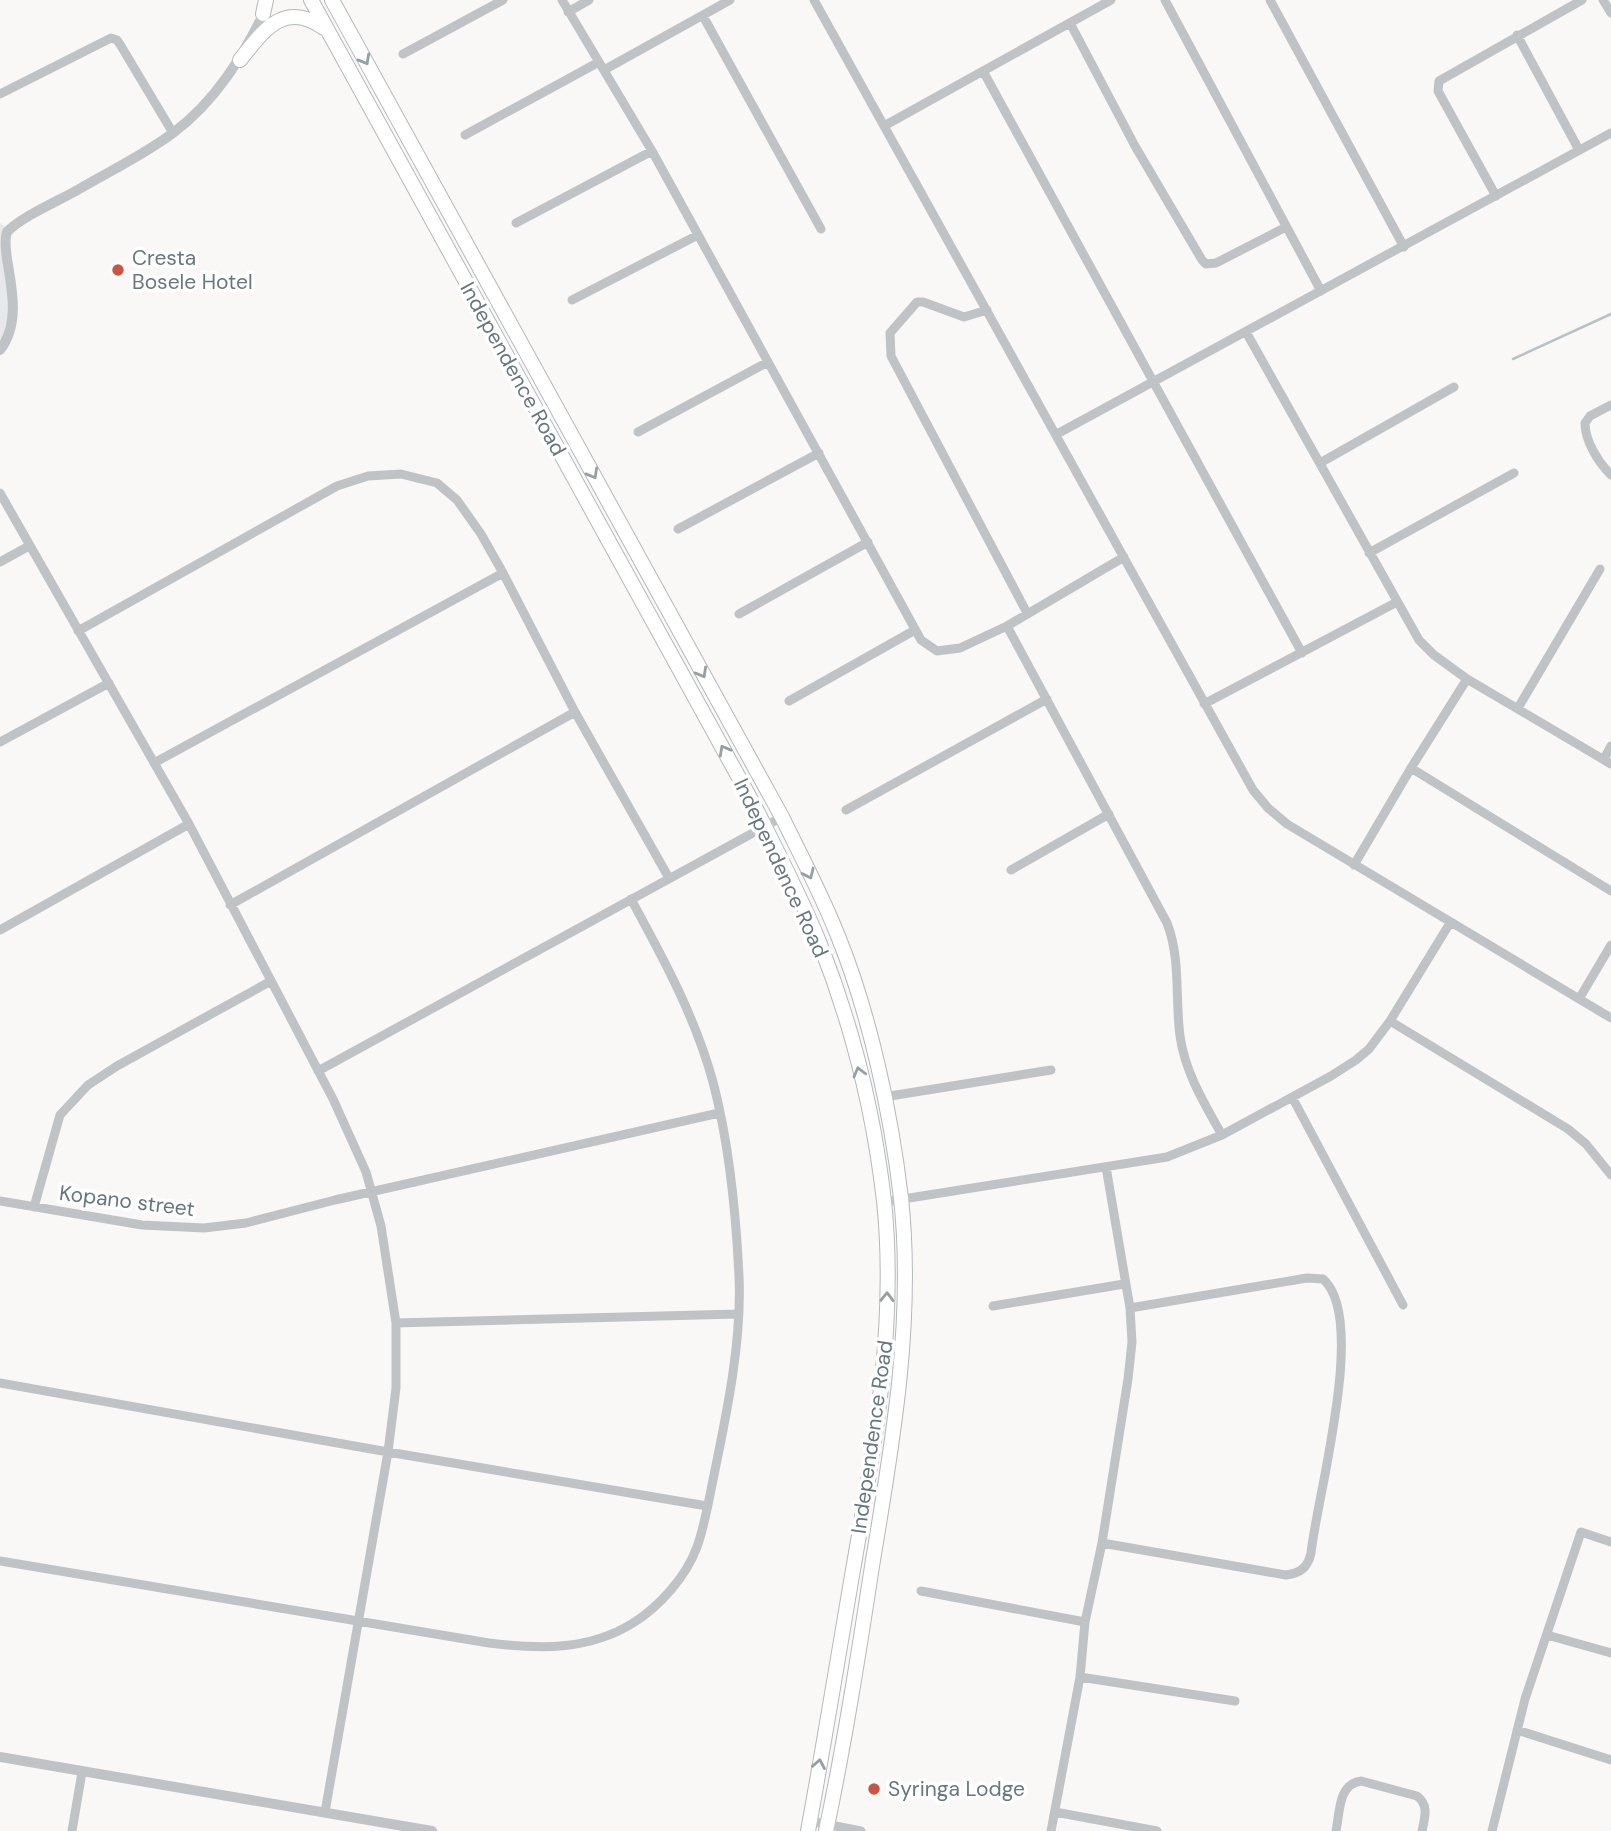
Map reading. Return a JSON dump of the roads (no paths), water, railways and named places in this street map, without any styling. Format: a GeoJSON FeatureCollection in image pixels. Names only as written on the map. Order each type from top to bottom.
{"type":"FeatureCollection","features":[{"type":"Feature","properties":{"kind":"main road","name":"Independence Road"},"geometry":{"type":"LineString","coordinates":[[311,0],[765,826],[820,944],[837,992],[860,1075],[873,1132],[884,1202],[887,1265],[884,1376],[870,1473],[809,1826]]}},
{"type":"Feature","properties":{"kind":"main road","name":"Independence Road"},"geometry":{"type":"LineString","coordinates":[[332,0],[782,817],[838,935],[856,984],[891,1128],[901,1200],[904,1306],[900,1380],[887,1477],[839,1773],[827,1828]]}},
{"type":"Feature","properties":{"kind":"main road"},"geometry":{"type":"LineString","coordinates":[[240,60],[271,23],[282,17],[303,16],[328,31]]}},
{"type":"Feature","properties":{"kind":"street"},"geometry":{"type":"LineString","coordinates":[[403,54],[503,0]]}},
{"type":"Feature","properties":{"kind":"street"},"geometry":{"type":"LineString","coordinates":[[562,0],[652,151],[915,630],[928,648],[937,651],[960,648],[1007,626],[1124,557]]}},
{"type":"Feature","properties":{"kind":"street"},"geometry":{"type":"LineString","coordinates":[[568,12],[589,0]]}},
{"type":"Feature","properties":{"kind":"street"},"geometry":{"type":"LineString","coordinates":[[465,135],[730,0]]}},
{"type":"Feature","properties":{"kind":"street"},"geometry":{"type":"LineString","coordinates":[[814,0],[1057,434],[1242,774],[1268,808],[1287,824],[1611,1018]]}},
{"type":"Feature","properties":{"kind":"street"},"geometry":{"type":"LineString","coordinates":[[884,126],[1109,0]]}},
{"type":"Feature","properties":{"kind":"street"},"geometry":{"type":"LineString","coordinates":[[1165,0],[1321,290]]}},
{"type":"Feature","properties":{"kind":"street"},"geometry":{"type":"LineString","coordinates":[[1270,0],[1404,247]]}},
{"type":"Feature","properties":{"kind":"street"},"geometry":{"type":"LineString","coordinates":[[1496,196],[1438,91],[1439,81],[1582,0]]}},
{"type":"Feature","properties":{"kind":"street"},"geometry":{"type":"LineString","coordinates":[[1604,0],[1611,13]]}},
{"type":"Feature","properties":{"kind":"street"},"geometry":{"type":"LineString","coordinates":[[0,351],[10,332],[13,309],[3,229],[173,133],[198,112],[240,60],[267,5]]}},
{"type":"Feature","properties":{"kind":"street"},"geometry":{"type":"LineString","coordinates":[[703,16],[821,229]]}},
{"type":"Feature","properties":{"kind":"street"},"geometry":{"type":"LineString","coordinates":[[1070,23],[1142,157],[1206,264],[1216,263],[1286,227]]}},
{"type":"Feature","properties":{"kind":"street"},"geometry":{"type":"LineString","coordinates":[[1517,36],[1580,150]]}},
{"type":"Feature","properties":{"kind":"street"},"geometry":{"type":"LineString","coordinates":[[0,94],[111,38],[117,40],[121,46],[173,133]]}},
{"type":"Feature","properties":{"kind":"street"},"geometry":{"type":"LineString","coordinates":[[983,71],[1302,653]]}},
{"type":"Feature","properties":{"kind":"street"},"geometry":{"type":"LineString","coordinates":[[1057,434],[1611,132]]}},
{"type":"Feature","properties":{"kind":"street"},"geometry":{"type":"LineString","coordinates":[[516,223],[652,151]]}},
{"type":"Feature","properties":{"kind":"street"},"geometry":{"type":"LineString","coordinates":[[572,300],[698,235]]}},
{"type":"Feature","properties":{"kind":"street"},"geometry":{"type":"LineString","coordinates":[[987,310],[964,317],[917,302],[890,333],[891,356],[1027,613]]}},
{"type":"Feature","properties":{"kind":"street"},"geometry":{"type":"LineString","coordinates":[[1246,332],[1419,639],[1434,655],[1467,679],[1607,762],[1611,746]]}},
{"type":"Feature","properties":{"kind":"street"},"geometry":{"type":"LineString","coordinates":[[638,432],[768,362]]}},
{"type":"Feature","properties":{"kind":"street"},"geometry":{"type":"LineString","coordinates":[[1320,463],[1454,387]]}},
{"type":"Feature","properties":{"kind":"street"},"geometry":{"type":"LineString","coordinates":[[1611,405],[1590,416],[1585,422],[1585,432],[1595,454],[1611,475]]}},
{"type":"Feature","properties":{"kind":"street"},"geometry":{"type":"LineString","coordinates":[[678,529],[819,453]]}},
{"type":"Feature","properties":{"kind":"street"},"geometry":{"type":"LineString","coordinates":[[1369,553],[1514,473]]}},
{"type":"Feature","properties":{"kind":"street"},"geometry":{"type":"LineString","coordinates":[[78,631],[337,486],[369,476],[401,474],[425,479],[444,488],[457,500],[481,534],[575,712],[669,878]]}},
{"type":"Feature","properties":{"kind":"street"},"geometry":{"type":"LineString","coordinates":[[0,493],[189,824],[351,1137],[373,1193],[389,1264],[397,1323],[396,1388],[388,1452],[325,1812]]}},
{"type":"Feature","properties":{"kind":"street"},"geometry":{"type":"LineString","coordinates":[[739,614],[868,542]]}},
{"type":"Feature","properties":{"kind":"street"},"geometry":{"type":"LineString","coordinates":[[0,562],[29,546]]}},
{"type":"Feature","properties":{"kind":"street"},"geometry":{"type":"LineString","coordinates":[[1518,708],[1600,569]]}},
{"type":"Feature","properties":{"kind":"street"},"geometry":{"type":"LineString","coordinates":[[154,763],[503,573]]}},
{"type":"Feature","properties":{"kind":"street"},"geometry":{"type":"LineString","coordinates":[[1204,704],[1397,602]]}},
{"type":"Feature","properties":{"kind":"street"},"geometry":{"type":"LineString","coordinates":[[1007,626],[1170,930],[1176,961],[1178,1018],[1185,1060],[1206,1108],[1222,1135]]}},
{"type":"Feature","properties":{"kind":"street"},"geometry":{"type":"LineString","coordinates":[[789,701],[915,630]]}},
{"type":"Feature","properties":{"kind":"street"},"geometry":{"type":"LineString","coordinates":[[1354,865],[1467,679]]}},
{"type":"Feature","properties":{"kind":"street"},"geometry":{"type":"LineString","coordinates":[[1,738],[108,683]]}},
{"type":"Feature","properties":{"kind":"street"},"geometry":{"type":"LineString","coordinates":[[846,810],[1047,699]]}},
{"type":"Feature","properties":{"kind":"street"},"geometry":{"type":"LineString","coordinates":[[230,905],[575,712]]}},
{"type":"Feature","properties":{"kind":"street"},"geometry":{"type":"LineString","coordinates":[[1411,768],[1611,891]]}},
{"type":"Feature","properties":{"kind":"street"},"geometry":{"type":"LineString","coordinates":[[1011,870],[1110,814]]}},
{"type":"Feature","properties":{"kind":"street"},"geometry":{"type":"LineString","coordinates":[[318,1071],[782,817]]}},
{"type":"Feature","properties":{"kind":"street"},"geometry":{"type":"LineString","coordinates":[[0,930],[189,824]]}},
{"type":"Feature","properties":{"kind":"street"},"geometry":{"type":"LineString","coordinates":[[0,1561],[512,1646],[547,1648],[595,1641],[634,1623],[652,1608],[677,1581],[696,1548],[722,1436],[734,1359],[739,1278],[731,1178],[714,1085],[690,1013],[631,899]]}},
{"type":"Feature","properties":{"kind":"street"},"geometry":{"type":"LineString","coordinates":[[884,1202],[1167,1157],[1222,1135],[1356,1060],[1369,1049],[1450,923]]}},
{"type":"Feature","properties":{"kind":"street"},"geometry":{"type":"LineString","coordinates":[[1579,999],[1611,946]]}},
{"type":"Feature","properties":{"kind":"street"},"geometry":{"type":"LineString","coordinates":[[34,1207],[61,1115],[88,1085],[117,1066],[271,981]]}},
{"type":"Feature","properties":{"kind":"street"},"geometry":{"type":"LineString","coordinates":[[1390,1020],[1568,1129],[1586,1144],[1611,1175]]}},
{"type":"Feature","properties":{"kind":"street"},"geometry":{"type":"LineString","coordinates":[[884,1097],[1051,1070]]}},
{"type":"Feature","properties":{"kind":"street"},"geometry":{"type":"LineString","coordinates":[[1292,1097],[1403,1304]]}},
{"type":"Feature","properties":{"kind":"street","name":"Kopano street"},"geometry":{"type":"LineString","coordinates":[[0,1201],[142,1225],[204,1228],[246,1223],[335,1200],[719,1113]]}},
{"type":"Feature","properties":{"kind":"street"},"geometry":{"type":"LineString","coordinates":[[1051,1831],[1080,1677],[1085,1622],[1102,1542],[1132,1342],[1130,1308],[1106,1167]]}},
{"type":"Feature","properties":{"kind":"street"},"geometry":{"type":"LineString","coordinates":[[1102,1542],[1286,1576],[1304,1569],[1311,1553],[1342,1372],[1341,1331],[1335,1293],[1323,1279],[1307,1278],[1130,1308]]}},
{"type":"Feature","properties":{"kind":"street"},"geometry":{"type":"LineString","coordinates":[[993,1306],[1125,1284]]}},
{"type":"Feature","properties":{"kind":"street"},"geometry":{"type":"LineString","coordinates":[[397,1323],[738,1314]]}},
{"type":"Feature","properties":{"kind":"street"},"geometry":{"type":"LineString","coordinates":[[0,1383],[707,1506]]}},
{"type":"Feature","properties":{"kind":"street"},"geometry":{"type":"LineString","coordinates":[[1492,1831],[1517,1730],[1581,1532],[1611,1542]]}},
{"type":"Feature","properties":{"kind":"street"},"geometry":{"type":"LineString","coordinates":[[920,1591],[1085,1622]]}},
{"type":"Feature","properties":{"kind":"street"},"geometry":{"type":"LineString","coordinates":[[1547,1635],[1611,1653]]}},
{"type":"Feature","properties":{"kind":"street"},"geometry":{"type":"LineString","coordinates":[[1080,1677],[1235,1701]]}},
{"type":"Feature","properties":{"kind":"street"},"geometry":{"type":"LineString","coordinates":[[1517,1730],[1611,1760]]}},
{"type":"Feature","properties":{"kind":"street"},"geometry":{"type":"LineString","coordinates":[[0,1758],[432,1831]]}},
{"type":"Feature","properties":{"kind":"street"},"geometry":{"type":"LineString","coordinates":[[72,1831],[82,1772]]}},
{"type":"Feature","properties":{"kind":"street"},"geometry":{"type":"LineString","coordinates":[[1336,1831],[1343,1792],[1354,1782],[1362,1781],[1421,1799],[1426,1809],[1422,1831]]}},
{"type":"Feature","properties":{"kind":"street"},"geometry":{"type":"LineString","coordinates":[[1055,1812],[1157,1831]]}},
{"type":"Feature","properties":{"kind":"street"},"geometry":{"type":"LineString","coordinates":[[809,1826],[861,1831]]}},
{"type":"Feature","properties":{"kind":"waterway"},"geometry":{"type":"LineString","coordinates":[[1513,359],[1611,314]]}},
{"type":"Feature","properties":{"kind":"place","name":"Cresta Bosele Hotel"},"geometry":{"type":"Point","coordinates":[118,270]}},
{"type":"Feature","properties":{"kind":"place","name":"Syringa Lodge"},"geometry":{"type":"Point","coordinates":[874,1789]}}]}
